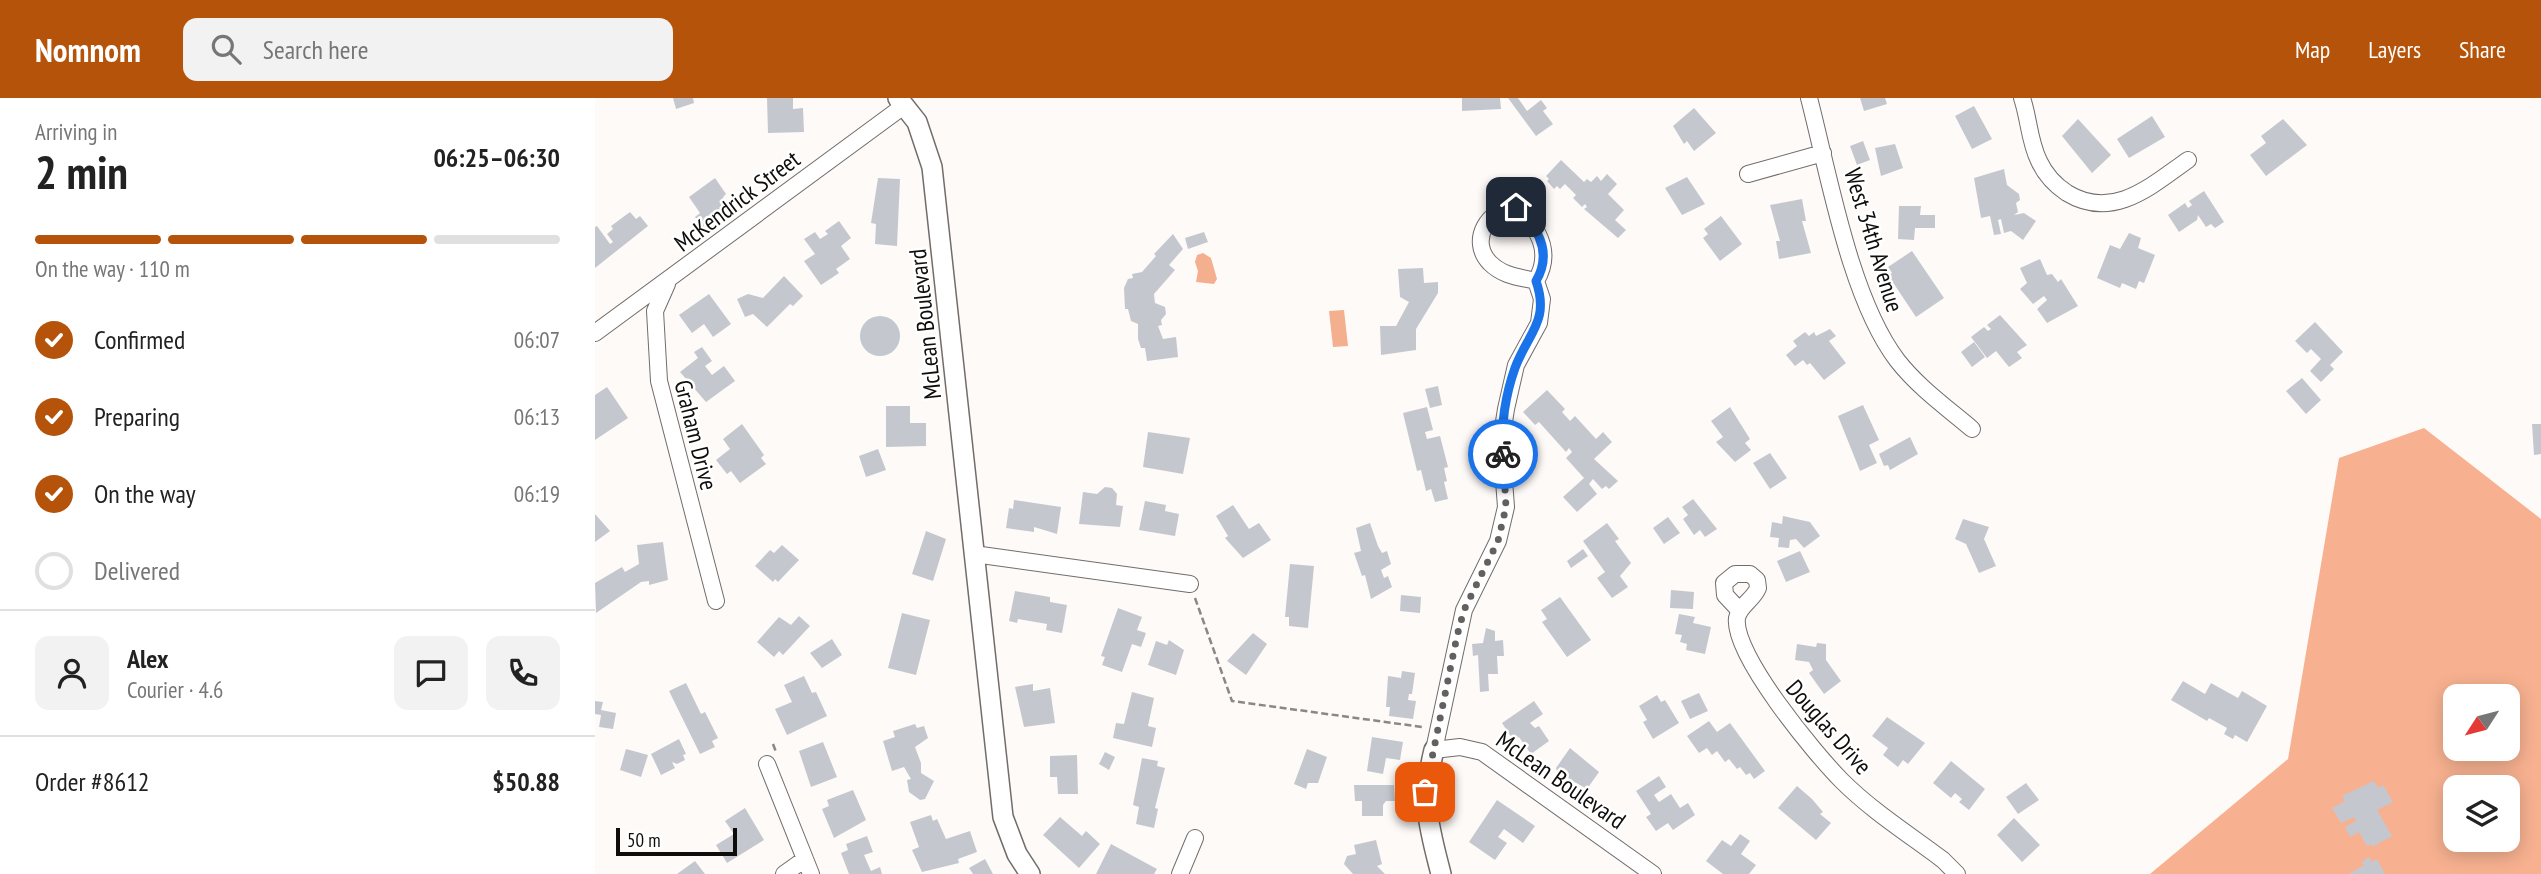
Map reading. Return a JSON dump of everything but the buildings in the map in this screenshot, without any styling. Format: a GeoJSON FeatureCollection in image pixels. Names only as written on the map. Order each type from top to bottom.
{"type":"FeatureCollection","features":[{"type":"Feature","properties":{"kind":"street","name":"West 34th Avenue"},"geometry":{"type":"LineString","coordinates":[[1809,98],[1853,268],[1879,333],[1916,383],[1972,429]]}},
{"type":"Feature","properties":{"kind":"street"},"geometry":{"type":"LineString","coordinates":[[2022,98],[2038,159],[2047,175],[2077,198],[2093,204],[2113,204],[2130,199],[2188,160]]}},
{"type":"Feature","properties":{"kind":"street","name":"McKendrick Street"},"geometry":{"type":"LineString","coordinates":[[595,333],[670,279],[902,101]]}},
{"type":"Feature","properties":{"kind":"street","name":"McLean Boulevard"},"geometry":{"type":"LineString","coordinates":[[902,101],[917,122],[932,167],[1003,817],[1017,854],[1030,874]]}},
{"type":"Feature","properties":{"kind":"street","name":"West 34th Avenue"},"geometry":{"type":"LineString","coordinates":[[1748,174],[1823,153]]}},
{"type":"Feature","properties":{"kind":"street"},"geometry":{"type":"LineString","coordinates":[[1503,207],[1516,207],[1538,233],[1544,255],[1544,268],[1536,281],[1507,275],[1489,262],[1482,248],[1482,231],[1490,215],[1503,207]]}},
{"type":"Feature","properties":{"kind":"street","name":"Graham Drive"},"geometry":{"type":"LineString","coordinates":[[670,279],[655,312],[659,381],[671,436],[716,601]]}},
{"type":"Feature","properties":{"kind":"street"},"geometry":{"type":"LineString","coordinates":[[1441,874],[1425,812],[1425,792],[1464,610],[1498,541],[1506,507],[1501,441],[1516,365],[1539,323],[1542,299],[1536,281]]}},
{"type":"Feature","properties":{"kind":"street"},"geometry":{"type":"LineString","coordinates":[[974,554],[1190,584]]}},
{"type":"Feature","properties":{"kind":"street","name":"Douglas Drive"},"geometry":{"type":"LineString","coordinates":[[1740,611],[1737,621],[1742,639],[1765,686],[1841,781],[1943,860],[1957,874]]}},
{"type":"Feature","properties":{"kind":"street","name":"McLean Boulevard"},"geometry":{"type":"LineString","coordinates":[[1434,750],[1460,747],[1482,752],[1653,874]]}},
{"type":"Feature","properties":{"kind":"street"},"geometry":{"type":"LineString","coordinates":[[767,764],[808,866],[783,874]]}},
{"type":"Feature","properties":{"kind":"street"},"geometry":{"type":"LineString","coordinates":[[1180,874],[1195,838]]}},
{"type":"Feature","properties":{"kind":"path"},"geometry":{"type":"LineString","coordinates":[[1190,584],[1232,701],[1439,730]]}},
{"type":"Feature","properties":{"kind":"shaded area"},"geometry":{"type":"Polygon","coordinates":[[[1203,253],[1211,258],[1217,279],[1214,284],[1196,282],[1198,271],[1195,262],[1197,255],[1203,253]]]}},
{"type":"Feature","properties":{"kind":"shaded area"},"geometry":{"type":"Polygon","coordinates":[[[1344,310],[1348,346],[1333,347],[1329,311],[1344,310]]]}},
{"type":"Feature","properties":{"kind":"shaded area"},"geometry":{"type":"Polygon","coordinates":[[[2424,428],[2541,519],[2541,874],[2150,874],[2288,759],[2339,458],[2424,428]]]}},
{"type":"Feature","properties":{"kind":"way so far"},"geometry":{"type":"LineString","coordinates":[[1425,792],[1464,610],[1498,541],[1506,507],[1503,454]]}},
{"type":"Feature","properties":{"kind":"route"},"geometry":{"type":"LineString","coordinates":[[1503,454],[1501,441],[1514,372],[1523,349],[1539,323],[1542,299],[1536,281],[1544,268],[1544,255],[1538,233],[1529,219],[1516,207]]}}]}
